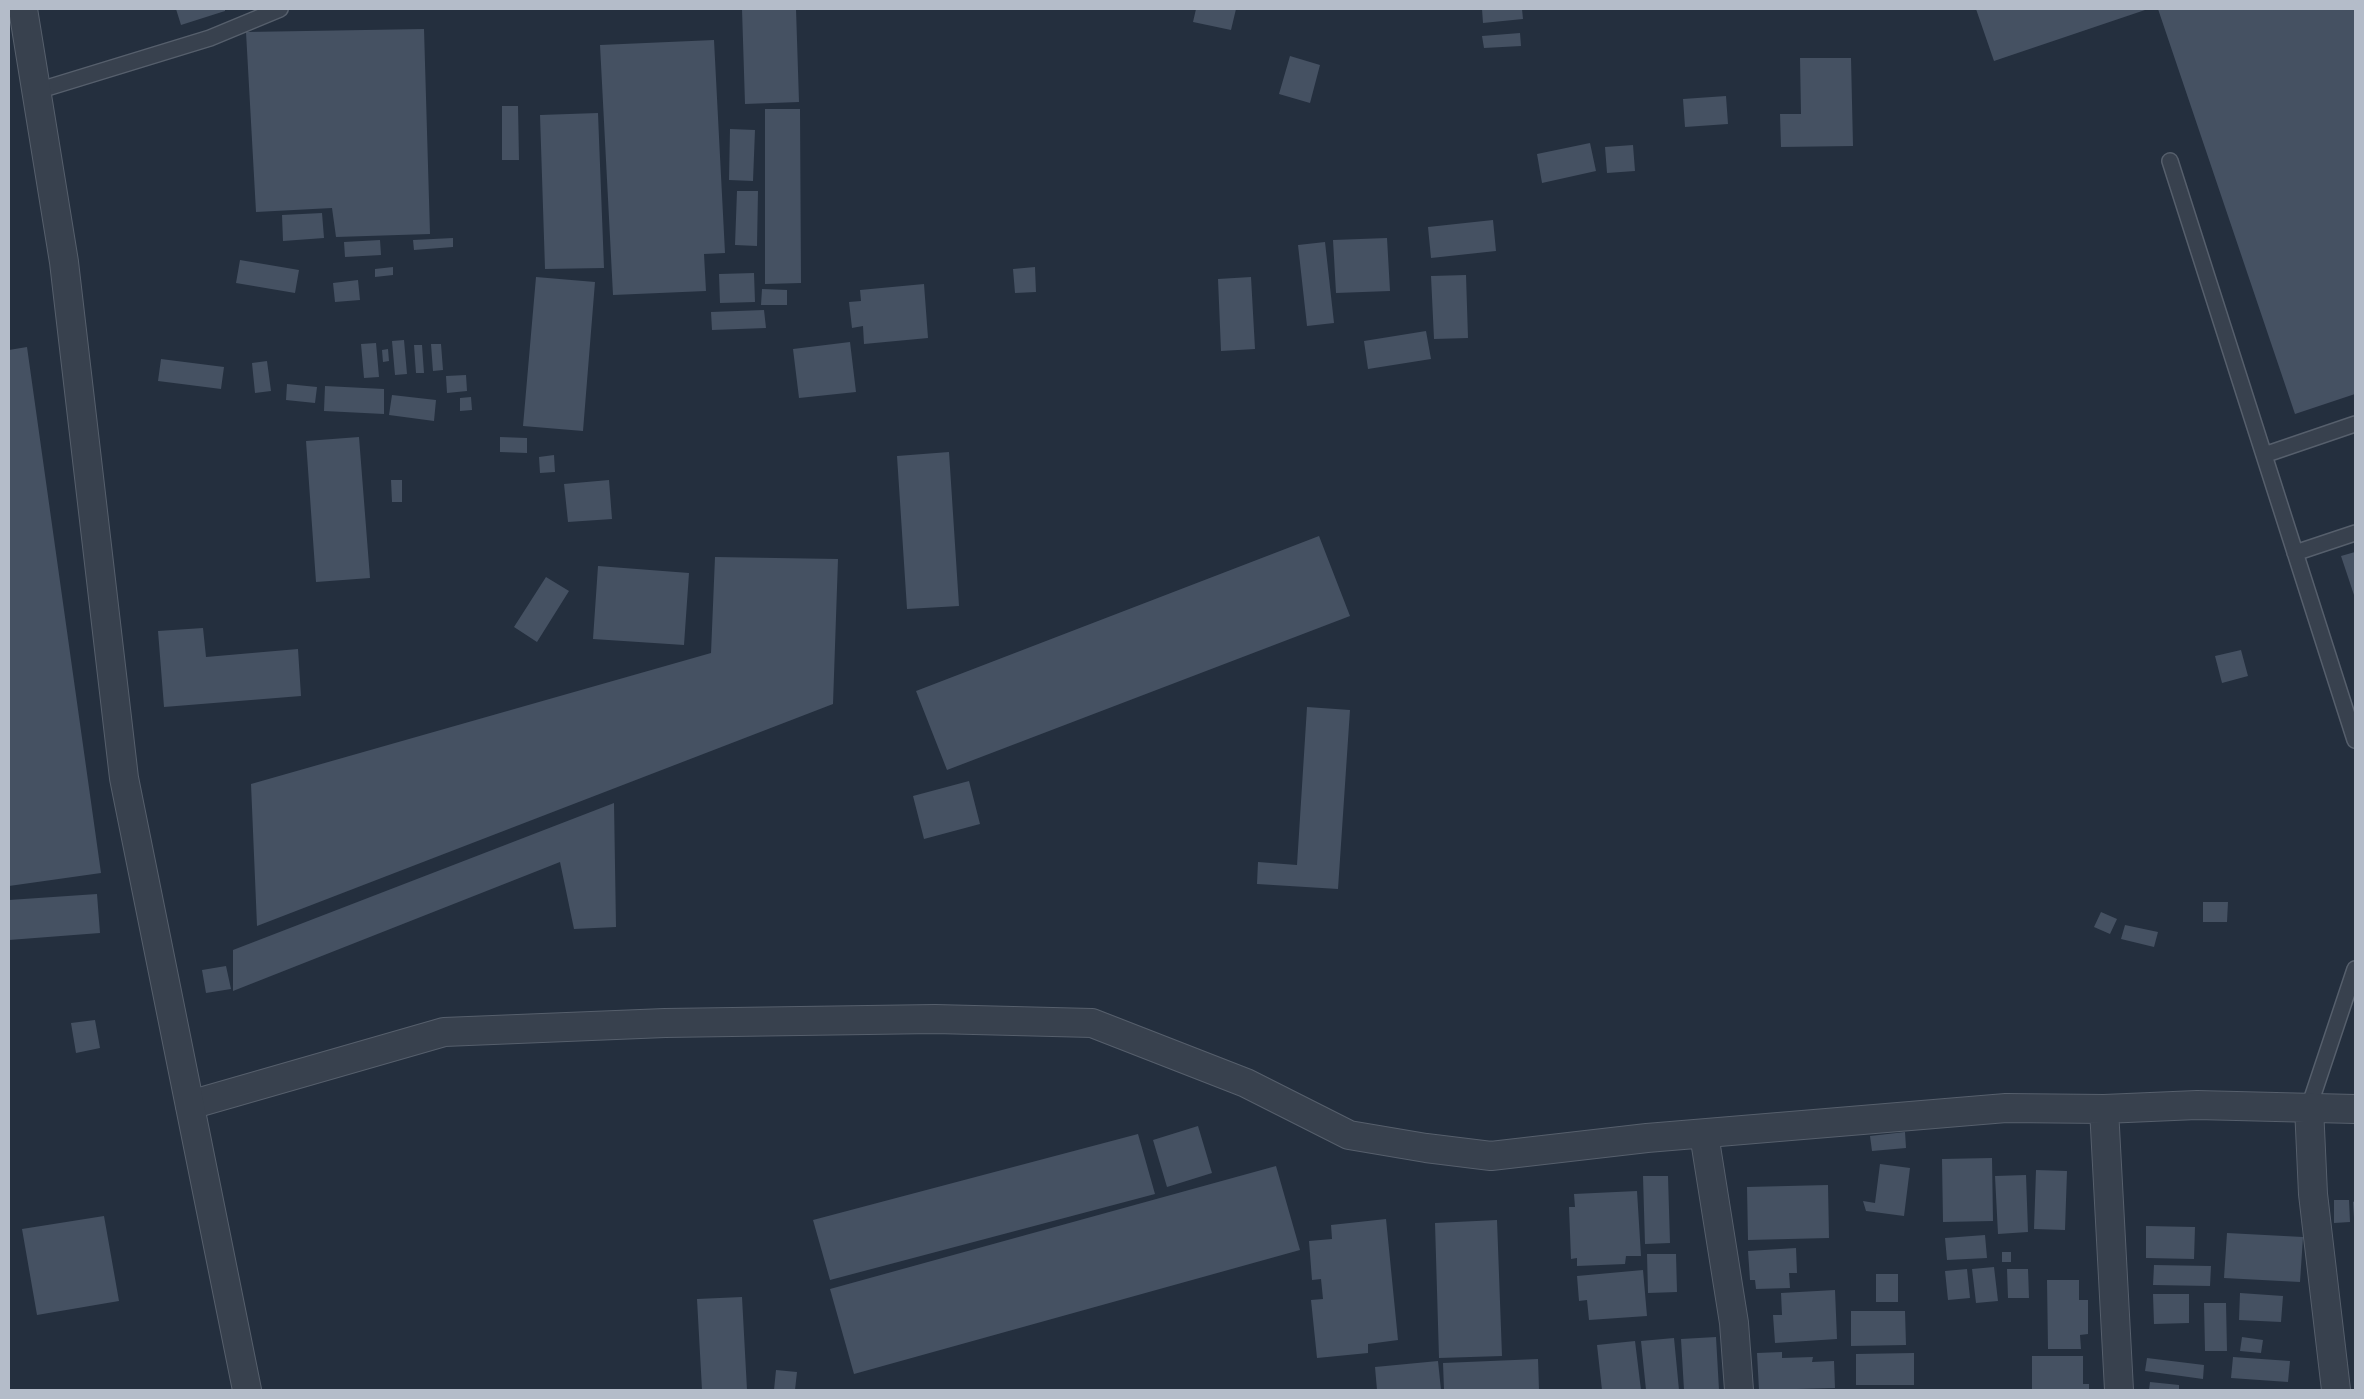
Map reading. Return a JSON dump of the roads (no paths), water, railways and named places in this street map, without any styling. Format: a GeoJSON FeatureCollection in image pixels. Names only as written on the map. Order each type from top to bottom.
{"type":"FeatureCollection","features":[{"type":"Feature","properties":{"kind":"street"},"geometry":{"type":"LineString","coordinates":[[23,9],[65,272],[124,778],[247,1390]]}},
{"type":"Feature","properties":{"kind":"street"},"geometry":{"type":"LineString","coordinates":[[190,1105],[444,1032],[665,1023],[934,1019],[1092,1022],[1246,1083],[1349,1135],[1426,1148],[1491,1156],[1647,1138],[2006,1108],[2104,1109],[2197,1105],[2355,1108]]}},
{"type":"Feature","properties":{"kind":"street"},"geometry":{"type":"LineString","coordinates":[[2309,1107],[2313,1194],[2336,1390]]}},
{"type":"Feature","properties":{"kind":"street"},"geometry":{"type":"LineString","coordinates":[[2104,1109],[2119,1390]]}},
{"type":"Feature","properties":{"kind":"street"},"geometry":{"type":"LineString","coordinates":[[1704,1134],[1734,1323],[1739,1390]]}},
{"type":"Feature","properties":{"kind":"lane"},"geometry":{"type":"LineString","coordinates":[[37,91],[210,38],[280,9]]}},
{"type":"Feature","properties":{"kind":"lane"},"geometry":{"type":"LineString","coordinates":[[2170,161],[2355,740]]}},
{"type":"Feature","properties":{"kind":"lane"},"geometry":{"type":"LineString","coordinates":[[2264,455],[2355,424]]}},
{"type":"Feature","properties":{"kind":"lane"},"geometry":{"type":"LineString","coordinates":[[2295,552],[2355,532]]}},
{"type":"Feature","properties":{"kind":"lane"},"geometry":{"type":"LineString","coordinates":[[2309,1107],[2355,969]]}}]}
